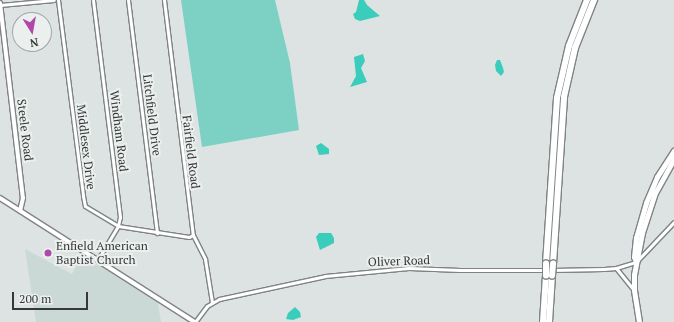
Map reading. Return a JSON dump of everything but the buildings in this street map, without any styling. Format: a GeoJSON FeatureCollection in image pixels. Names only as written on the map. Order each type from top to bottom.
{"type":"FeatureCollection","features":[{"type":"Feature","properties":{"kind":"highway"},"geometry":{"type":"LineString","coordinates":[[543,322],[557,98],[569,46],[587,0]]}},
{"type":"Feature","properties":{"kind":"highway"},"geometry":{"type":"LineString","coordinates":[[550,322],[565,93],[577,43],[594,0]]}},
{"type":"Feature","properties":{"kind":"main road"},"geometry":{"type":"LineString","coordinates":[[639,322],[634,290],[640,232],[657,177],[674,151]]}},
{"type":"Feature","properties":{"kind":"main road"},"geometry":{"type":"LineString","coordinates":[[652,194],[674,159]]}},
{"type":"Feature","properties":{"kind":"street"},"geometry":{"type":"LineString","coordinates":[[0,4],[54,0]]}},
{"type":"Feature","properties":{"kind":"street","name":"Middlesex Drive"},"geometry":{"type":"LineString","coordinates":[[58,0],[85,206],[118,226],[188,237],[193,235]]}},
{"type":"Feature","properties":{"kind":"street","name":"Windham Road"},"geometry":{"type":"LineString","coordinates":[[93,0],[120,217],[118,226],[98,259]]}},
{"type":"Feature","properties":{"kind":"street","name":"Litchfield Drive"},"geometry":{"type":"LineString","coordinates":[[128,0],[157,233]]}},
{"type":"Feature","properties":{"kind":"street","name":"Fairfield Road"},"geometry":{"type":"LineString","coordinates":[[164,0],[193,235],[206,259],[212,302]]}},
{"type":"Feature","properties":{"kind":"street","name":"Steele Road"},"geometry":{"type":"LineString","coordinates":[[0,4],[23,198],[20,211]]}},
{"type":"Feature","properties":{"kind":"street"},"geometry":{"type":"LineString","coordinates":[[0,198],[195,322],[212,302]]}},
{"type":"Feature","properties":{"kind":"street"},"geometry":{"type":"LineString","coordinates":[[636,262],[674,222]]}},
{"type":"Feature","properties":{"kind":"street","name":"Oliver Road"},"geometry":{"type":"LineString","coordinates":[[212,302],[309,279],[390,269],[492,271],[616,268],[636,262]]}},
{"type":"Feature","properties":{"kind":"street"},"geometry":{"type":"LineString","coordinates":[[616,268],[634,290]]}},
{"type":"Feature","properties":{"kind":"shaded area"},"geometry":{"type":"Polygon","coordinates":[[[181,0],[275,0],[290,63],[299,130],[202,147],[181,0]]]}},
{"type":"Feature","properties":{"kind":"shaded area"},"geometry":{"type":"Polygon","coordinates":[[[359,0],[364,0],[367,5],[380,16],[360,21],[355,19],[353,14],[356,12],[359,0]]]}},
{"type":"Feature","properties":{"kind":"shaded area"},"geometry":{"type":"Polygon","coordinates":[[[363,54],[365,61],[361,68],[367,82],[350,87],[356,76],[354,57],[363,54]]]}},
{"type":"Feature","properties":{"kind":"shaded area"},"geometry":{"type":"Polygon","coordinates":[[[497,60],[500,60],[504,72],[501,76],[496,71],[495,65],[497,60]]]}},
{"type":"Feature","properties":{"kind":"shaded area"},"geometry":{"type":"Polygon","coordinates":[[[321,143],[329,149],[329,154],[319,155],[316,146],[321,143]]]}},
{"type":"Feature","properties":{"kind":"shaded area"},"geometry":{"type":"Polygon","coordinates":[[[319,233],[331,233],[334,238],[334,243],[320,250],[316,237],[319,233]]]}},
{"type":"Feature","properties":{"kind":"shaded area"},"geometry":{"type":"Polygon","coordinates":[[[25,249],[72,274],[84,250],[157,298],[161,322],[36,322],[25,249]]]}},
{"type":"Feature","properties":{"kind":"shaded area"},"geometry":{"type":"Polygon","coordinates":[[[295,307],[300,312],[301,317],[293,320],[286,319],[288,313],[295,307]]]}},
{"type":"Feature","properties":{"kind":"place","name":"Enfield American Baptist Church"},"geometry":{"type":"Point","coordinates":[48,253]}}]}
